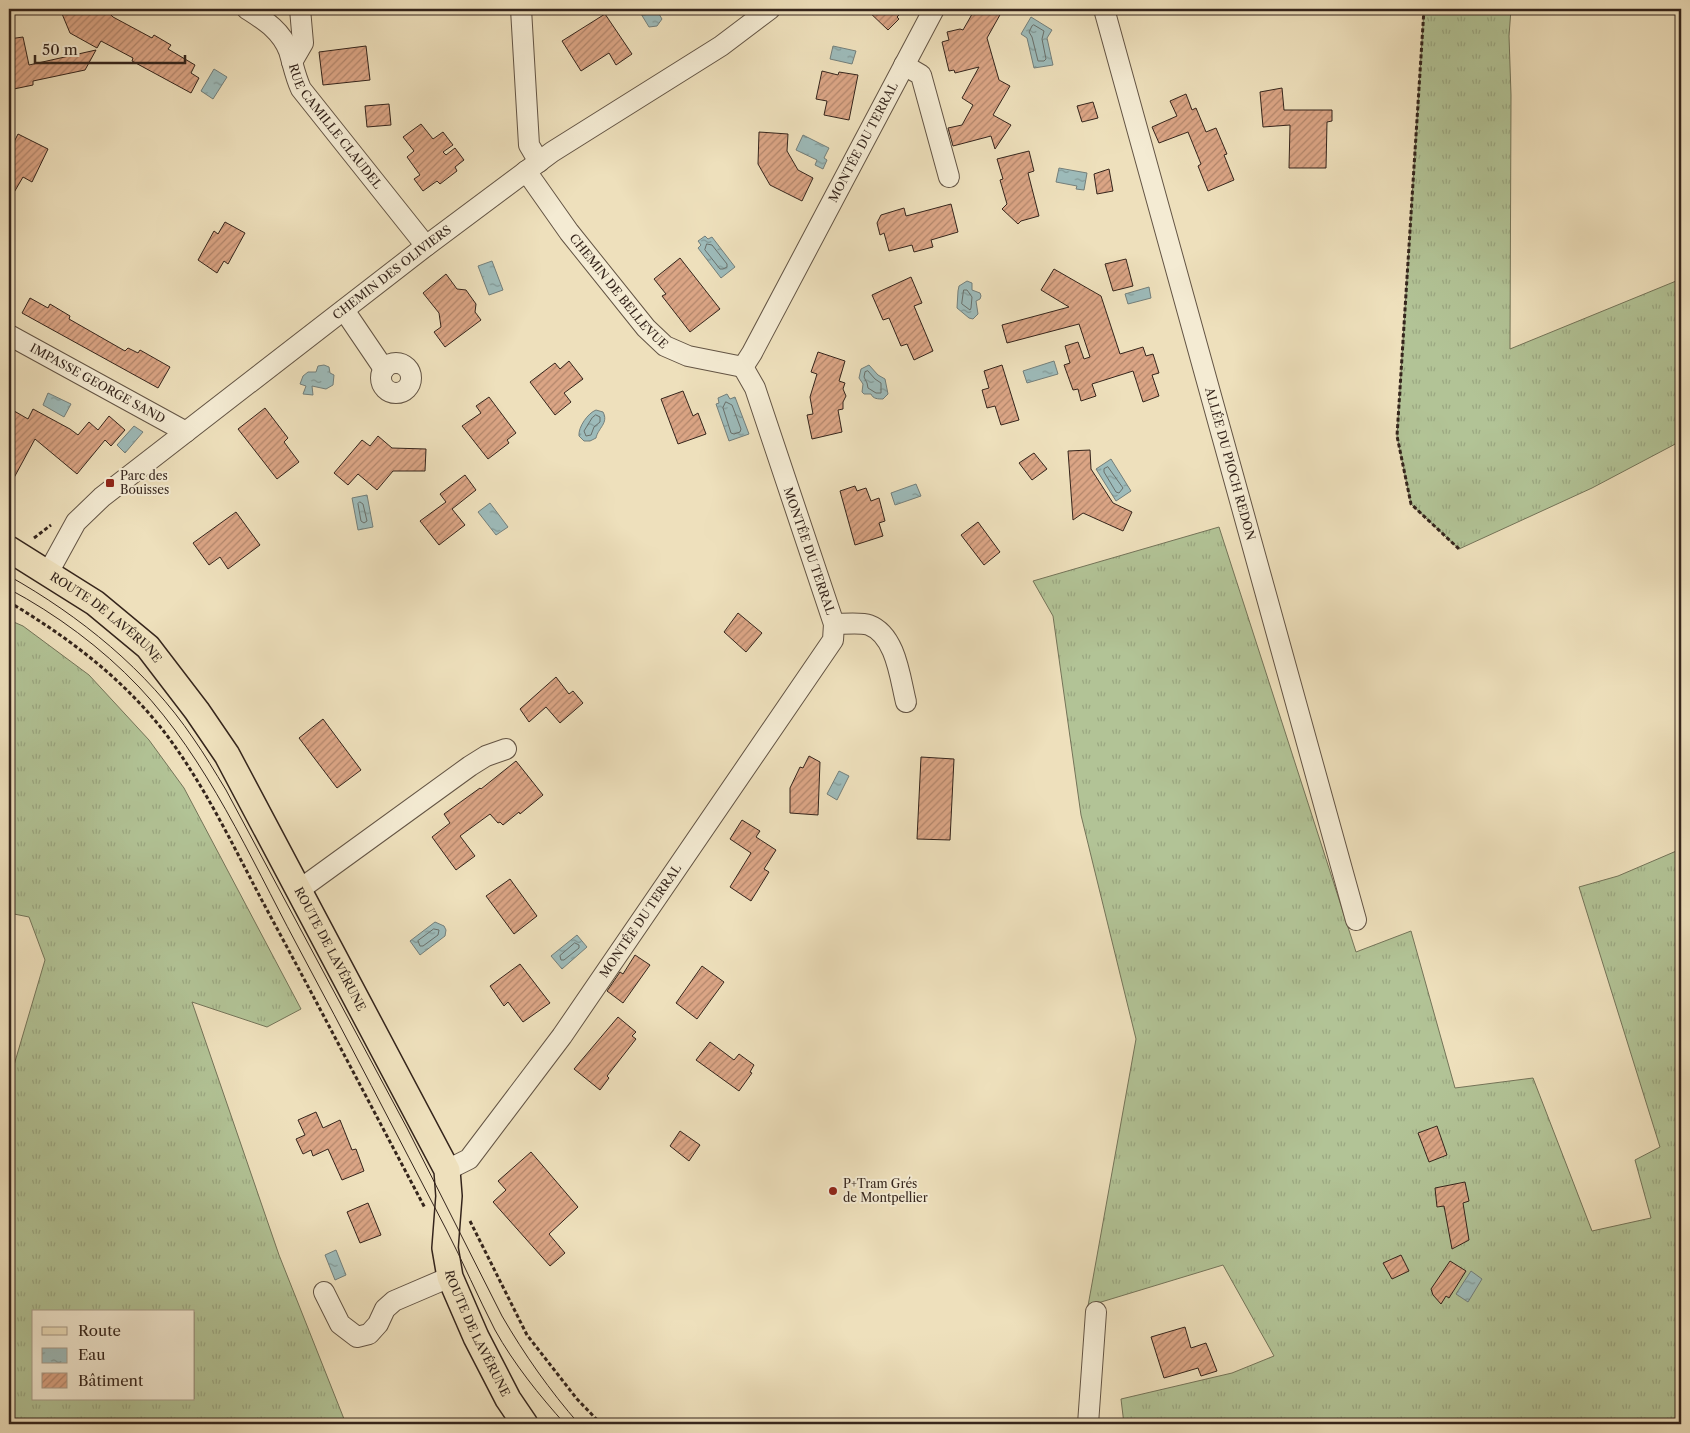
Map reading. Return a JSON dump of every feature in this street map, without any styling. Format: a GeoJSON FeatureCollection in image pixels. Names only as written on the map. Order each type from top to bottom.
{"type":"FeatureCollection","features":[{"type":"Feature","properties":{"kind":"main road","name":"ROUTE DE LAVÉRUNE"},"geometry":{"type":"LineString","coordinates":[[10,553],[48,574],[95,604],[148,647],[227,755],[447,1170],[449,1196],[445,1248],[450,1277],[476,1338],[508,1399],[525,1424]]}},
{"type":"Feature","properties":{"kind":"street","name":"RUE CAMILLE CLAUDEL"},"geometry":{"type":"LineString","coordinates":[[246,9],[271,25],[282,37],[288,49],[295,76],[301,89],[426,246]]}},
{"type":"Feature","properties":{"kind":"street"},"geometry":{"type":"LineString","coordinates":[[292,62],[303,43],[300,9]]}},
{"type":"Feature","properties":{"kind":"street","name":"CHEMIN DE BELLEVUE"},"geometry":{"type":"LineString","coordinates":[[521,9],[529,145],[532,166],[569,232],[646,328],[665,346],[688,356],[743,367]]}},
{"type":"Feature","properties":{"kind":"street","name":"CHEMIN DES OLIVIERS"},"geometry":{"type":"LineString","coordinates":[[48,574],[76,522],[102,497],[532,166],[560,146],[721,46],[770,9]]}},
{"type":"Feature","properties":{"kind":"street","name":"MONTÉE DU TERRAL"},"geometry":{"type":"LineString","coordinates":[[447,1170],[469,1159],[562,1036],[832,640],[834,624],[755,388],[743,367],[934,9]]}},
{"type":"Feature","properties":{"kind":"street","name":"ALLÉE DU PIOCH REDON"},"geometry":{"type":"LineString","coordinates":[[1104,9],[1356,920]]}},
{"type":"Feature","properties":{"kind":"street"},"geometry":{"type":"LineString","coordinates":[[904,66],[921,75],[949,177]]}},
{"type":"Feature","properties":{"kind":"street"},"geometry":{"type":"LineString","coordinates":[[344,310],[384,368]]}},
{"type":"Feature","properties":{"kind":"street","name":"IMPASSE GEORGE SAND"},"geometry":{"type":"LineString","coordinates":[[9,335],[186,432]]}},
{"type":"Feature","properties":{"kind":"street"},"geometry":{"type":"LineString","coordinates":[[834,624],[868,624],[884,635],[896,659],[906,702]]}},
{"type":"Feature","properties":{"kind":"street"},"geometry":{"type":"LineString","coordinates":[[299,890],[470,766],[486,756],[506,750]]}},
{"type":"Feature","properties":{"kind":"street"},"geometry":{"type":"LineString","coordinates":[[324,1292],[340,1324],[357,1337],[369,1334],[378,1324],[385,1309],[394,1301],[450,1277]]}},
{"type":"Feature","properties":{"kind":"street"},"geometry":{"type":"LineString","coordinates":[[1088,1424],[1096,1312]]}},
{"type":"Feature","properties":{"kind":"path"},"geometry":{"type":"LineString","coordinates":[[1424,9],[1397,436],[1411,504],[1459,549]]}},
{"type":"Feature","properties":{"kind":"path"},"geometry":{"type":"LineString","coordinates":[[9,602],[45,624],[100,664],[161,728],[187,765],[239,857],[426,1210]]}},
{"type":"Feature","properties":{"kind":"green space"},"geometry":{"type":"Polygon","coordinates":[[[1424,9],[1511,9],[1509,36],[1511,95],[1510,349],[1681,279],[1681,441],[1592,488],[1459,549],[1411,504],[1397,436],[1424,9]]]}},
{"type":"Feature","properties":{"kind":"green space"},"geometry":{"type":"Polygon","coordinates":[[[1219,527],[1356,952],[1411,931],[1455,1088],[1533,1078],[1592,1231],[1651,1218],[1635,1160],[1660,1147],[1579,887],[1618,876],[1681,849],[1681,1424],[1124,1424],[1121,1399],[1232,1373],[1274,1356],[1223,1265],[1088,1306],[1136,1039],[1081,815],[1053,616],[1033,581],[1219,527]]]}},
{"type":"Feature","properties":{"kind":"green space"},"geometry":{"type":"Polygon","coordinates":[[[9,620],[23,626],[89,675],[149,740],[184,788],[301,1009],[267,1027],[192,1002],[279,1255],[346,1424],[9,1424],[9,1082],[45,960],[29,917],[9,913],[9,620]]]}},
{"type":"Feature","properties":{"kind":"water"},"geometry":{"type":"Polygon","coordinates":[[[638,9],[656,9],[662,19],[657,26],[649,27],[638,9]]]}},
{"type":"Feature","properties":{"kind":"water"},"geometry":{"type":"Polygon","coordinates":[[[1031,17],[1052,30],[1047,38],[1053,65],[1034,68],[1027,38],[1021,34],[1031,17]]]}},
{"type":"Feature","properties":{"kind":"water"},"geometry":{"type":"Polygon","coordinates":[[[833,46],[856,51],[852,64],[830,59],[833,46]]]}},
{"type":"Feature","properties":{"kind":"water"},"geometry":{"type":"Polygon","coordinates":[[[214,69],[227,77],[213,99],[201,91],[214,69]]]}},
{"type":"Feature","properties":{"kind":"water"},"geometry":{"type":"Polygon","coordinates":[[[803,135],[829,148],[824,158],[827,160],[823,169],[815,165],[817,160],[796,150],[803,135]]]}},
{"type":"Feature","properties":{"kind":"water"},"geometry":{"type":"Polygon","coordinates":[[[1059,168],[1087,173],[1084,190],[1076,189],[1077,186],[1056,182],[1059,168]]]}},
{"type":"Feature","properties":{"kind":"water"},"geometry":{"type":"Polygon","coordinates":[[[705,236],[708,239],[712,237],[735,267],[721,278],[698,248],[701,245],[698,241],[705,236]]]}},
{"type":"Feature","properties":{"kind":"water"},"geometry":{"type":"Polygon","coordinates":[[[492,261],[503,290],[489,295],[478,266],[492,261]]]}},
{"type":"Feature","properties":{"kind":"water"},"geometry":{"type":"Polygon","coordinates":[[[967,281],[972,283],[972,290],[980,293],[981,296],[976,301],[978,314],[973,319],[957,308],[959,286],[967,281]]]}},
{"type":"Feature","properties":{"kind":"water"},"geometry":{"type":"Polygon","coordinates":[[[1149,287],[1151,298],[1128,304],[1125,294],[1149,287]]]}},
{"type":"Feature","properties":{"kind":"water"},"geometry":{"type":"Polygon","coordinates":[[[1054,361],[1058,374],[1027,383],[1023,371],[1054,361]]]}},
{"type":"Feature","properties":{"kind":"water"},"geometry":{"type":"Polygon","coordinates":[[[324,365],[329,367],[330,373],[334,375],[333,385],[326,389],[312,386],[313,395],[303,394],[306,386],[300,384],[303,376],[308,372],[316,372],[318,366],[324,365]]]}},
{"type":"Feature","properties":{"kind":"water"},"geometry":{"type":"Polygon","coordinates":[[[869,365],[878,375],[885,379],[888,394],[883,399],[862,392],[863,384],[859,378],[861,369],[869,365]]]}},
{"type":"Feature","properties":{"kind":"water"},"geometry":{"type":"Polygon","coordinates":[[[48,393],[71,404],[64,417],[43,405],[48,393]]]}},
{"type":"Feature","properties":{"kind":"water"},"geometry":{"type":"Polygon","coordinates":[[[727,394],[730,399],[735,397],[749,434],[729,441],[716,404],[719,403],[718,398],[727,394]]]}},
{"type":"Feature","properties":{"kind":"water"},"geometry":{"type":"Polygon","coordinates":[[[596,410],[603,412],[605,416],[604,422],[596,438],[584,441],[579,436],[580,429],[587,417],[596,410]]]}},
{"type":"Feature","properties":{"kind":"water"},"geometry":{"type":"Polygon","coordinates":[[[134,426],[143,432],[125,453],[117,445],[134,426]]]}},
{"type":"Feature","properties":{"kind":"water"},"geometry":{"type":"Polygon","coordinates":[[[1111,459],[1131,491],[1116,501],[1096,469],[1111,459]]]}},
{"type":"Feature","properties":{"kind":"water"},"geometry":{"type":"Polygon","coordinates":[[[916,484],[921,496],[895,505],[891,493],[916,484]]]}},
{"type":"Feature","properties":{"kind":"water"},"geometry":{"type":"Polygon","coordinates":[[[367,495],[373,527],[358,530],[352,498],[367,495]]]}},
{"type":"Feature","properties":{"kind":"water"},"geometry":{"type":"Polygon","coordinates":[[[490,503],[508,527],[496,535],[478,512],[490,503]]]}},
{"type":"Feature","properties":{"kind":"water"},"geometry":{"type":"Polygon","coordinates":[[[839,771],[849,776],[837,800],[827,794],[839,771]]]}},
{"type":"Feature","properties":{"kind":"water"},"geometry":{"type":"Polygon","coordinates":[[[435,922],[444,926],[446,930],[445,936],[420,955],[410,941],[435,922]]]}},
{"type":"Feature","properties":{"kind":"water"},"geometry":{"type":"Polygon","coordinates":[[[577,935],[587,947],[562,969],[551,956],[577,935]]]}},
{"type":"Feature","properties":{"kind":"water"},"geometry":{"type":"Polygon","coordinates":[[[336,1250],[346,1275],[335,1280],[325,1255],[336,1250]]]}},
{"type":"Feature","properties":{"kind":"water"},"geometry":{"type":"Polygon","coordinates":[[[1471,1271],[1482,1279],[1468,1302],[1456,1294],[1471,1271]]]}},
{"type":"Feature","properties":{"kind":"building"},"geometry":{"type":"Polygon","coordinates":[[[60,9],[113,9],[110,14],[113,17],[152,38],[154,35],[171,45],[168,49],[195,65],[191,73],[199,78],[191,93],[132,61],[133,58],[101,41],[97,48],[70,33],[60,9]]]}},
{"type":"Feature","properties":{"kind":"building"},"geometry":{"type":"Polygon","coordinates":[[[866,9],[905,9],[897,17],[899,19],[888,30],[866,9]]]}},
{"type":"Feature","properties":{"kind":"building"},"geometry":{"type":"Polygon","coordinates":[[[975,9],[992,9],[1001,13],[987,38],[999,80],[1010,86],[993,115],[1011,125],[995,149],[991,136],[953,146],[948,128],[962,125],[973,105],[962,98],[979,67],[955,73],[954,70],[949,71],[942,42],[949,40],[947,32],[963,30],[975,9]]]}},
{"type":"Feature","properties":{"kind":"building"},"geometry":{"type":"Polygon","coordinates":[[[605,14],[632,54],[616,65],[609,53],[581,71],[562,41],[605,14]]]}},
{"type":"Feature","properties":{"kind":"building"},"geometry":{"type":"Polygon","coordinates":[[[23,37],[29,65],[96,50],[85,70],[33,81],[33,85],[9,90],[9,39],[23,37]]]}},
{"type":"Feature","properties":{"kind":"building"},"geometry":{"type":"Polygon","coordinates":[[[366,46],[370,80],[323,85],[319,52],[366,46]]]}},
{"type":"Feature","properties":{"kind":"building"},"geometry":{"type":"Polygon","coordinates":[[[822,71],[838,75],[839,72],[858,75],[849,120],[824,115],[827,101],[816,99],[822,71]]]}},
{"type":"Feature","properties":{"kind":"building"},"geometry":{"type":"Polygon","coordinates":[[[1282,88],[1284,110],[1332,110],[1332,121],[1327,122],[1326,168],[1289,168],[1290,125],[1263,127],[1260,92],[1282,88]]]}},
{"type":"Feature","properties":{"kind":"building"},"geometry":{"type":"Polygon","coordinates":[[[1186,94],[1192,110],[1196,108],[1206,132],[1216,128],[1227,154],[1224,155],[1234,180],[1208,191],[1198,166],[1201,164],[1188,132],[1159,143],[1152,127],[1177,116],[1170,101],[1186,94]]]}},
{"type":"Feature","properties":{"kind":"building"},"geometry":{"type":"Polygon","coordinates":[[[1093,102],[1098,118],[1082,122],[1077,106],[1093,102]]]}},
{"type":"Feature","properties":{"kind":"building"},"geometry":{"type":"Polygon","coordinates":[[[389,104],[391,125],[367,127],[365,106],[389,104]]]}},
{"type":"Feature","properties":{"kind":"building"},"geometry":{"type":"Polygon","coordinates":[[[421,124],[433,139],[443,132],[453,145],[443,152],[446,155],[455,148],[464,160],[455,167],[457,171],[440,184],[437,181],[423,191],[414,179],[420,175],[407,157],[414,151],[403,137],[421,124]]]}},
{"type":"Feature","properties":{"kind":"building"},"geometry":{"type":"Polygon","coordinates":[[[759,132],[788,134],[787,151],[798,170],[813,178],[802,201],[770,185],[758,164],[759,132]]]}},
{"type":"Feature","properties":{"kind":"building"},"geometry":{"type":"Polygon","coordinates":[[[18,134],[48,149],[32,182],[23,177],[9,201],[9,152],[18,134]]]}},
{"type":"Feature","properties":{"kind":"building"},"geometry":{"type":"Polygon","coordinates":[[[1029,151],[1034,171],[1028,173],[1039,216],[1021,221],[1018,224],[1002,209],[1007,204],[1000,180],[1003,179],[997,159],[1029,151]]]}},
{"type":"Feature","properties":{"kind":"building"},"geometry":{"type":"Polygon","coordinates":[[[1109,169],[1113,191],[1097,194],[1094,174],[1109,169]]]}},
{"type":"Feature","properties":{"kind":"building"},"geometry":{"type":"Polygon","coordinates":[[[951,204],[958,232],[931,240],[933,247],[914,252],[912,245],[889,251],[884,233],[880,235],[877,223],[881,215],[904,208],[906,216],[951,204]]]}},
{"type":"Feature","properties":{"kind":"building"},"geometry":{"type":"Polygon","coordinates":[[[225,222],[245,233],[228,264],[224,261],[217,273],[198,260],[214,231],[218,234],[225,222]]]}},
{"type":"Feature","properties":{"kind":"building"},"geometry":{"type":"Polygon","coordinates":[[[680,258],[720,309],[690,332],[662,296],[666,294],[654,279],[680,258]]]}},
{"type":"Feature","properties":{"kind":"building"},"geometry":{"type":"Polygon","coordinates":[[[1126,259],[1133,286],[1113,291],[1105,264],[1126,259]]]}},
{"type":"Feature","properties":{"kind":"building"},"geometry":{"type":"Polygon","coordinates":[[[1054,269],[1101,296],[1120,354],[1143,347],[1146,356],[1153,354],[1159,373],[1152,375],[1159,396],[1143,402],[1133,371],[1092,384],[1096,396],[1081,401],[1078,389],[1073,390],[1064,365],[1070,363],[1065,346],[1078,342],[1084,359],[1090,357],[1079,324],[1007,343],[1002,325],[1069,307],[1041,290],[1054,269]]]}},
{"type":"Feature","properties":{"kind":"building"},"geometry":{"type":"Polygon","coordinates":[[[446,274],[457,289],[466,290],[476,304],[475,312],[481,320],[445,347],[434,332],[441,327],[439,313],[423,293],[446,274]]]}},
{"type":"Feature","properties":{"kind":"building"},"geometry":{"type":"Polygon","coordinates":[[[911,277],[922,303],[914,306],[933,351],[914,360],[907,344],[901,346],[889,318],[883,320],[872,295],[911,277]]]}},
{"type":"Feature","properties":{"kind":"building"},"geometry":{"type":"Polygon","coordinates":[[[30,298],[48,308],[50,304],[70,316],[69,319],[125,351],[128,348],[138,353],[140,350],[170,367],[158,388],[22,313],[30,298]]]}},
{"type":"Feature","properties":{"kind":"building"},"geometry":{"type":"Polygon","coordinates":[[[818,352],[845,361],[839,381],[845,383],[843,389],[846,396],[843,402],[843,409],[838,410],[842,432],[812,439],[807,415],[813,414],[810,397],[817,374],[811,372],[818,352]]]}},
{"type":"Feature","properties":{"kind":"building"},"geometry":{"type":"Polygon","coordinates":[[[569,361],[583,379],[564,393],[571,402],[555,415],[530,382],[555,363],[560,369],[569,361]]]}},
{"type":"Feature","properties":{"kind":"building"},"geometry":{"type":"Polygon","coordinates":[[[1002,365],[1019,420],[1001,425],[995,406],[987,408],[982,390],[989,388],[984,371],[1002,365]]]}},
{"type":"Feature","properties":{"kind":"building"},"geometry":{"type":"Polygon","coordinates":[[[683,391],[693,416],[698,413],[706,434],[678,444],[661,399],[683,391]]]}},
{"type":"Feature","properties":{"kind":"building"},"geometry":{"type":"Polygon","coordinates":[[[489,397],[516,433],[507,440],[509,443],[488,459],[462,426],[481,413],[476,406],[489,397]]]}},
{"type":"Feature","properties":{"kind":"building"},"geometry":{"type":"Polygon","coordinates":[[[9,408],[28,419],[33,409],[78,435],[89,422],[98,430],[109,416],[125,430],[111,446],[105,440],[77,474],[35,439],[9,487],[9,408]]]}},
{"type":"Feature","properties":{"kind":"building"},"geometry":{"type":"Polygon","coordinates":[[[265,408],[288,438],[284,442],[299,462],[277,479],[238,429],[265,408]]]}},
{"type":"Feature","properties":{"kind":"building"},"geometry":{"type":"Polygon","coordinates":[[[378,436],[392,448],[426,449],[425,471],[393,471],[377,490],[358,474],[348,485],[334,473],[362,440],[370,446],[378,436]]]}},
{"type":"Feature","properties":{"kind":"building"},"geometry":{"type":"Polygon","coordinates":[[[1090,450],[1091,469],[1113,503],[1132,512],[1123,531],[1083,513],[1073,520],[1068,451],[1090,450]]]}},
{"type":"Feature","properties":{"kind":"building"},"geometry":{"type":"Polygon","coordinates":[[[1034,453],[1047,469],[1032,480],[1019,463],[1034,453]]]}},
{"type":"Feature","properties":{"kind":"building"},"geometry":{"type":"Polygon","coordinates":[[[465,475],[476,490],[452,509],[465,525],[439,545],[420,521],[446,502],[440,494],[465,475]]]}},
{"type":"Feature","properties":{"kind":"building"},"geometry":{"type":"Polygon","coordinates":[[[855,486],[857,491],[866,488],[871,501],[879,498],[885,521],[879,523],[883,536],[855,545],[840,491],[855,486]]]}},
{"type":"Feature","properties":{"kind":"building"},"geometry":{"type":"Polygon","coordinates":[[[236,512],[260,545],[228,569],[220,557],[209,565],[193,543],[236,512]]]}},
{"type":"Feature","properties":{"kind":"building"},"geometry":{"type":"Polygon","coordinates":[[[978,522],[1000,552],[984,565],[961,535],[978,522]]]}},
{"type":"Feature","properties":{"kind":"building"},"geometry":{"type":"Polygon","coordinates":[[[738,613],[762,633],[746,652],[724,632],[738,613]]]}},
{"type":"Feature","properties":{"kind":"building"},"geometry":{"type":"Polygon","coordinates":[[[556,677],[569,694],[573,691],[583,703],[560,723],[546,707],[529,722],[520,709],[556,677]]]}},
{"type":"Feature","properties":{"kind":"building"},"geometry":{"type":"Polygon","coordinates":[[[323,719],[361,770],[337,788],[299,738],[323,719]]]}},
{"type":"Feature","properties":{"kind":"building"},"geometry":{"type":"Polygon","coordinates":[[[809,756],[820,762],[818,815],[790,813],[790,788],[800,767],[803,768],[809,756]]]}},
{"type":"Feature","properties":{"kind":"building"},"geometry":{"type":"Polygon","coordinates":[[[921,757],[954,759],[950,840],[917,839],[921,757]]]}},
{"type":"Feature","properties":{"kind":"building"},"geometry":{"type":"Polygon","coordinates":[[[516,761],[543,795],[503,825],[500,822],[498,823],[490,814],[460,836],[475,856],[456,870],[432,837],[450,823],[444,814],[481,789],[516,761]]]}},
{"type":"Feature","properties":{"kind":"building"},"geometry":{"type":"Polygon","coordinates":[[[742,820],[760,831],[756,837],[776,850],[764,869],[769,872],[751,901],[730,887],[751,853],[730,839],[742,820]]]}},
{"type":"Feature","properties":{"kind":"building"},"geometry":{"type":"Polygon","coordinates":[[[510,879],[537,916],[514,934],[486,896],[510,879]]]}},
{"type":"Feature","properties":{"kind":"building"},"geometry":{"type":"Polygon","coordinates":[[[635,955],[650,965],[623,1003],[607,991],[620,972],[623,974],[635,955]]]}},
{"type":"Feature","properties":{"kind":"building"},"geometry":{"type":"Polygon","coordinates":[[[520,964],[550,1003],[523,1022],[508,1002],[504,1006],[490,986],[520,964]]]}},
{"type":"Feature","properties":{"kind":"building"},"geometry":{"type":"Polygon","coordinates":[[[702,966],[724,982],[697,1019],[676,1003],[702,966]]]}},
{"type":"Feature","properties":{"kind":"building"},"geometry":{"type":"Polygon","coordinates":[[[618,1017],[636,1032],[632,1036],[636,1039],[607,1076],[609,1078],[600,1090],[574,1069],[618,1017]]]}},
{"type":"Feature","properties":{"kind":"building"},"geometry":{"type":"Polygon","coordinates":[[[710,1042],[734,1060],[739,1054],[754,1065],[750,1072],[752,1073],[739,1091],[696,1060],[710,1042]]]}},
{"type":"Feature","properties":{"kind":"building"},"geometry":{"type":"Polygon","coordinates":[[[316,1112],[323,1128],[340,1120],[352,1150],[356,1149],[364,1171],[342,1180],[328,1149],[313,1156],[311,1150],[303,1154],[296,1139],[305,1135],[298,1120],[316,1112]]]}},
{"type":"Feature","properties":{"kind":"building"},"geometry":{"type":"Polygon","coordinates":[[[1437,1126],[1447,1155],[1429,1162],[1418,1133],[1437,1126]]]}},
{"type":"Feature","properties":{"kind":"building"},"geometry":{"type":"Polygon","coordinates":[[[680,1131],[700,1145],[689,1161],[670,1146],[680,1131]]]}},
{"type":"Feature","properties":{"kind":"building"},"geometry":{"type":"Polygon","coordinates":[[[531,1152],[578,1207],[549,1234],[565,1253],[550,1266],[493,1202],[506,1190],[498,1181],[531,1152]]]}},
{"type":"Feature","properties":{"kind":"building"},"geometry":{"type":"Polygon","coordinates":[[[1465,1182],[1469,1201],[1463,1203],[1469,1240],[1452,1249],[1444,1206],[1437,1207],[1435,1188],[1465,1182]]]}},
{"type":"Feature","properties":{"kind":"building"},"geometry":{"type":"Polygon","coordinates":[[[368,1203],[381,1235],[360,1243],[347,1212],[368,1203]]]}},
{"type":"Feature","properties":{"kind":"building"},"geometry":{"type":"Polygon","coordinates":[[[1401,1255],[1409,1271],[1392,1279],[1383,1263],[1401,1255]]]}},
{"type":"Feature","properties":{"kind":"building"},"geometry":{"type":"Polygon","coordinates":[[[1450,1261],[1466,1271],[1449,1298],[1446,1296],[1441,1304],[1433,1295],[1431,1289],[1450,1261]]]}},
{"type":"Feature","properties":{"kind":"building"},"geometry":{"type":"Polygon","coordinates":[[[1185,1327],[1191,1348],[1206,1343],[1217,1371],[1201,1376],[1198,1368],[1164,1378],[1151,1337],[1185,1327]]]}},
{"type":"Feature","properties":{"kind":"tram line"},"geometry":{"type":"LineString","coordinates":[[9,576],[61,609],[110,646],[155,690],[175,713],[197,744],[226,790],[407,1128],[502,1316],[538,1372],[579,1424]]}},
{"type":"Feature","properties":{"kind":"tram line"},"geometry":{"type":"LineString","coordinates":[[9,589],[44,609],[110,659],[139,687],[186,745],[244,843],[446,1229],[495,1330],[527,1379],[565,1424]]}},
{"type":"Feature","properties":{"kind":"place","name":"Parc des Bouisses"},"geometry":{"type":"Point","coordinates":[110,483]}},
{"type":"Feature","properties":{"kind":"place","name":"P+Tram Grés de Montpellier"},"geometry":{"type":"Point","coordinates":[833,1191]}}]}
